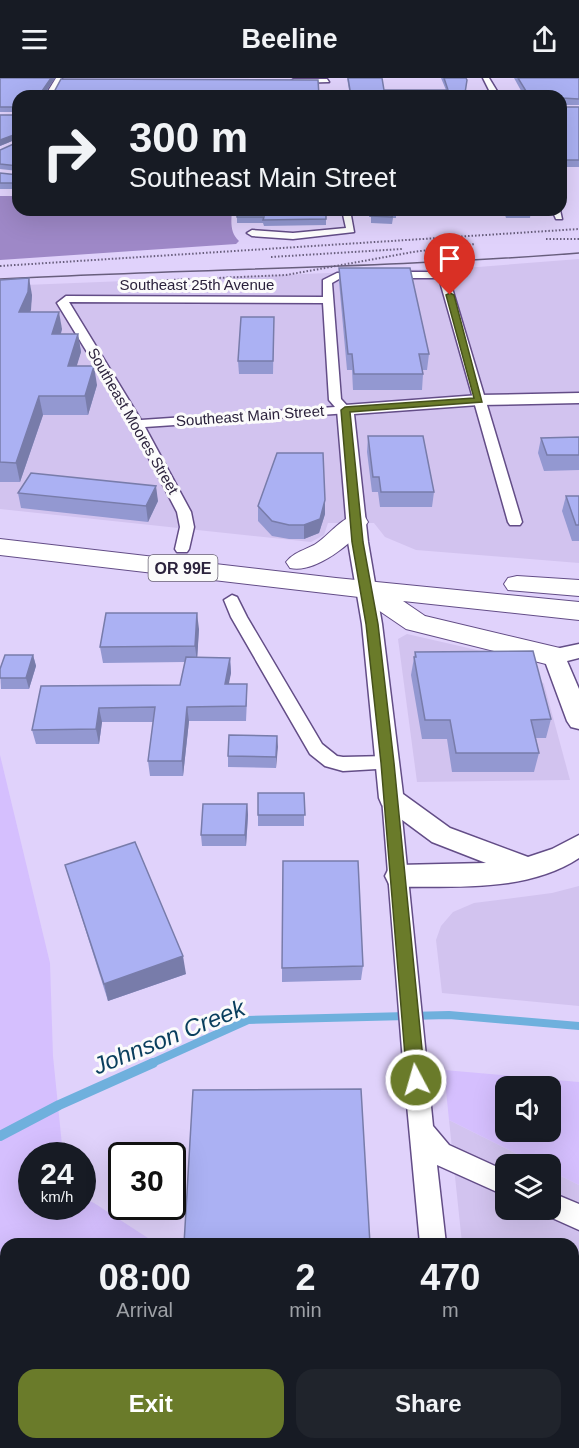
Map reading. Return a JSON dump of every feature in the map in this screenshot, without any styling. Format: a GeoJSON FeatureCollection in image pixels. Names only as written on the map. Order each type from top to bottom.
{"type":"FeatureCollection","features":[{"type":"Feature","properties":{"kind":"highway"},"geometry":{"type":"LineString","coordinates":[[299,562],[325,549],[356,522]]}},
{"type":"Feature","properties":{"kind":"highway","name":"OR 99E"},"geometry":{"type":"LineString","coordinates":[[0,529],[299,562],[364,579],[579,611]]}},
{"type":"Feature","properties":{"kind":"highway","name":"OR 99E"},"geometry":{"type":"LineString","coordinates":[[0,547],[364,579],[579,588]]}},
{"type":"Feature","properties":{"kind":"highway"},"geometry":{"type":"LineString","coordinates":[[364,579],[416,623],[566,653]]}},
{"type":"Feature","properties":{"kind":"street"},"geometry":{"type":"LineString","coordinates":[[59,79],[70,80]]}},
{"type":"Feature","properties":{"kind":"street"},"geometry":{"type":"LineString","coordinates":[[280,81],[327,82]]}},
{"type":"Feature","properties":{"kind":"street"},"geometry":{"type":"LineString","coordinates":[[252,233],[293,236],[351,230],[348,216]]}},
{"type":"Feature","properties":{"kind":"street"},"geometry":{"type":"LineString","coordinates":[[438,258],[515,522]]}},
{"type":"Feature","properties":{"kind":"street"},"geometry":{"type":"LineString","coordinates":[[384,275],[443,274]]}},
{"type":"Feature","properties":{"kind":"street"},"geometry":{"type":"LineString","coordinates":[[372,275],[337,276],[327,282],[328,300],[335,399],[345,410],[356,522],[372,624],[388,763],[414,1062],[432,1238]]}},
{"type":"Feature","properties":{"kind":"street","name":"Southeast 25th Avenue"},"geometry":{"type":"LineString","coordinates":[[66,299],[328,300]]}},
{"type":"Feature","properties":{"kind":"street","name":"Southeast Moores Street"},"geometry":{"type":"LineString","coordinates":[[66,299],[62,303],[137,424],[184,512],[187,527],[183,549]]}},
{"type":"Feature","properties":{"kind":"street","name":"Southeast Main Street"},"geometry":{"type":"LineString","coordinates":[[137,424],[479,400],[579,398]]}},
{"type":"Feature","properties":{"kind":"street"},"geometry":{"type":"LineString","coordinates":[[232,600],[239,617],[316,749],[331,761],[343,764],[388,763]]}},
{"type":"Feature","properties":{"kind":"street"},"geometry":{"type":"LineString","coordinates":[[566,653],[576,693],[579,721]]}},
{"type":"Feature","properties":{"kind":"street"},"geometry":{"type":"LineString","coordinates":[[391,798],[441,835],[529,868]]}},
{"type":"Feature","properties":{"kind":"street"},"geometry":{"type":"LineString","coordinates":[[398,876],[529,868],[559,858],[579,845]]}},
{"type":"Feature","properties":{"kind":"street"},"geometry":{"type":"LineString","coordinates":[[423,1133],[440,1154],[495,1179]]}},
{"type":"Feature","properties":{"kind":"street"},"geometry":{"type":"LineString","coordinates":[[561,1209],[579,1217]]}},
{"type":"Feature","properties":{"kind":"shaded area"},"geometry":{"type":"Polygon","coordinates":[[[0,196],[12,196],[12,216],[232,216],[233,231],[239,241],[236,244],[0,260],[0,196]]]}},
{"type":"Feature","properties":{"kind":"shaded area"},"geometry":{"type":"Polygon","coordinates":[[[579,259],[579,563],[416,550],[385,537],[374,523],[328,523],[324,535],[311,542],[0,509],[0,286],[478,267],[579,259]]]}},
{"type":"Feature","properties":{"kind":"shaded area"},"geometry":{"type":"Polygon","coordinates":[[[407,634],[490,653],[533,672],[544,684],[570,780],[417,782],[398,639],[407,634]]]}},
{"type":"Feature","properties":{"kind":"shaded area"},"geometry":{"type":"Polygon","coordinates":[[[0,755],[50,963],[53,1056],[62,1142],[18,1142],[18,1220],[96,1220],[96,1204],[108,1212],[108,1220],[120,1220],[148,1238],[0,1238],[0,755]]]}},
{"type":"Feature","properties":{"kind":"shaded area"},"geometry":{"type":"Polygon","coordinates":[[[579,886],[579,1006],[442,993],[436,940],[441,926],[453,912],[474,903],[552,893],[579,886]]]}},
{"type":"Feature","properties":{"kind":"shaded area"},"geometry":{"type":"Polygon","coordinates":[[[444,1070],[512,1076],[495,1076],[495,1142],[561,1142],[561,1080],[579,1082],[579,1185],[561,1176],[561,1154],[517,1154],[449,1120],[444,1070]]]}},
{"type":"Feature","properties":{"kind":"shaded area"},"geometry":{"type":"Polygon","coordinates":[[[449,1120],[517,1154],[495,1154],[495,1220],[561,1220],[561,1176],[579,1185],[579,1238],[461,1238],[449,1120]]]}},
{"type":"Feature","properties":{"kind":"building"},"geometry":{"type":"Polygon","coordinates":[[[0,78],[51,78],[43,90],[12,90],[12,107],[0,107],[0,78]]]}},
{"type":"Feature","properties":{"kind":"building"},"geometry":{"type":"Polygon","coordinates":[[[348,78],[382,78],[384,90],[350,90],[348,78]]]}},
{"type":"Feature","properties":{"kind":"building"},"geometry":{"type":"Polygon","coordinates":[[[444,78],[466,78],[465,90],[448,90],[444,78]]]}},
{"type":"Feature","properties":{"kind":"building"},"geometry":{"type":"Polygon","coordinates":[[[518,78],[579,78],[579,99],[567,98],[567,90],[525,90],[518,78]]]}},
{"type":"Feature","properties":{"kind":"building"},"geometry":{"type":"Polygon","coordinates":[[[61,79],[318,80],[319,90],[55,90],[61,79]]]}},
{"type":"Feature","properties":{"kind":"building"},"geometry":{"type":"Polygon","coordinates":[[[567,107],[579,107],[579,160],[567,160],[567,107]]]}},
{"type":"Feature","properties":{"kind":"building"},"geometry":{"type":"Polygon","coordinates":[[[0,115],[12,115],[12,136],[0,140],[0,115]]]}},
{"type":"Feature","properties":{"kind":"building"},"geometry":{"type":"Polygon","coordinates":[[[12,145],[12,165],[0,164],[0,150],[12,145]]]}},
{"type":"Feature","properties":{"kind":"building"},"geometry":{"type":"Polygon","coordinates":[[[0,173],[12,174],[12,183],[0,183],[0,173]]]}},
{"type":"Feature","properties":{"kind":"building"},"geometry":{"type":"Polygon","coordinates":[[[326,216],[326,219],[263,220],[264,217],[237,217],[326,216]]]}},
{"type":"Feature","properties":{"kind":"building"},"geometry":{"type":"Polygon","coordinates":[[[339,268],[410,268],[429,354],[419,354],[423,374],[354,374],[352,354],[348,354],[339,268]]]}},
{"type":"Feature","properties":{"kind":"building"},"geometry":{"type":"Polygon","coordinates":[[[29,278],[28,292],[19,312],[59,312],[52,334],[78,334],[68,366],[94,366],[85,396],[39,396],[16,463],[0,462],[0,280],[29,278]]]}},
{"type":"Feature","properties":{"kind":"building"},"geometry":{"type":"Polygon","coordinates":[[[241,317],[274,317],[273,361],[238,361],[241,317]]]}},
{"type":"Feature","properties":{"kind":"building"},"geometry":{"type":"Polygon","coordinates":[[[368,436],[423,436],[434,492],[381,492],[379,477],[373,477],[368,436]]]}},
{"type":"Feature","properties":{"kind":"building"},"geometry":{"type":"Polygon","coordinates":[[[579,437],[579,455],[547,455],[541,438],[579,437]]]}},
{"type":"Feature","properties":{"kind":"building"},"geometry":{"type":"Polygon","coordinates":[[[277,453],[323,453],[325,500],[320,519],[304,525],[289,525],[272,521],[258,506],[277,453]]]}},
{"type":"Feature","properties":{"kind":"building"},"geometry":{"type":"Polygon","coordinates":[[[31,473],[156,486],[146,506],[18,493],[31,473]]]}},
{"type":"Feature","properties":{"kind":"building"},"geometry":{"type":"Polygon","coordinates":[[[566,496],[579,496],[579,525],[576,525],[566,496]]]}},
{"type":"Feature","properties":{"kind":"building"},"geometry":{"type":"Polygon","coordinates":[[[106,613],[197,613],[195,646],[100,647],[106,613]]]}},
{"type":"Feature","properties":{"kind":"building"},"geometry":{"type":"Polygon","coordinates":[[[533,651],[551,719],[531,720],[539,753],[456,753],[450,720],[425,720],[415,652],[533,651]]]}},
{"type":"Feature","properties":{"kind":"building"},"geometry":{"type":"Polygon","coordinates":[[[5,655],[33,655],[26,678],[0,678],[0,669],[5,655]]]}},
{"type":"Feature","properties":{"kind":"building"},"geometry":{"type":"Polygon","coordinates":[[[186,657],[230,658],[225,684],[247,684],[246,706],[187,707],[182,761],[148,761],[155,707],[99,708],[96,729],[32,730],[41,686],[180,685],[186,657]]]}},
{"type":"Feature","properties":{"kind":"building"},"geometry":{"type":"Polygon","coordinates":[[[229,735],[277,736],[276,757],[228,756],[229,735]]]}},
{"type":"Feature","properties":{"kind":"building"},"geometry":{"type":"Polygon","coordinates":[[[258,793],[304,793],[305,815],[258,815],[258,793]]]}},
{"type":"Feature","properties":{"kind":"building"},"geometry":{"type":"Polygon","coordinates":[[[203,804],[247,804],[245,835],[201,835],[203,804]]]}},
{"type":"Feature","properties":{"kind":"building"},"geometry":{"type":"Polygon","coordinates":[[[135,842],[183,956],[104,984],[65,865],[135,842]]]}},
{"type":"Feature","properties":{"kind":"building"},"geometry":{"type":"Polygon","coordinates":[[[283,861],[358,861],[363,966],[282,968],[283,861]]]}},
{"type":"Feature","properties":{"kind":"building"},"geometry":{"type":"Polygon","coordinates":[[[361,1089],[370,1238],[184,1238],[193,1090],[361,1089]]]}},
{"type":"Feature","properties":{"kind":"waterway","name":"Johnson Creek"},"geometry":{"type":"LineString","coordinates":[[150,1064],[248,1020],[449,1015],[579,1026]]}},
{"type":"Feature","properties":{"kind":"waterway","name":"Johnson Creek"},"geometry":{"type":"LineString","coordinates":[[0,1136],[59,1105],[153,1063]]}},
{"type":"Feature","properties":{"kind":"tram line"},"geometry":{"type":"LineString","coordinates":[[0,279],[435,262],[579,253]]}},
{"type":"Feature","properties":{"kind":"railway"},"geometry":{"type":"LineString","coordinates":[[0,266],[579,229]]}},
{"type":"Feature","properties":{"kind":"railway"},"geometry":{"type":"LineString","coordinates":[[546,239],[579,239]]}},
{"type":"Feature","properties":{"kind":"railway"},"geometry":{"type":"LineString","coordinates":[[125,282],[286,275],[413,252],[475,244]]}},
{"type":"Feature","properties":{"kind":"railway"},"geometry":{"type":"LineString","coordinates":[[271,257],[402,249]]}},
{"type":"Feature","properties":{"kind":"route"},"geometry":{"type":"LineString","coordinates":[[416,1080],[388,763],[372,624],[358,542],[345,410],[479,400],[450,295]]}}]}
